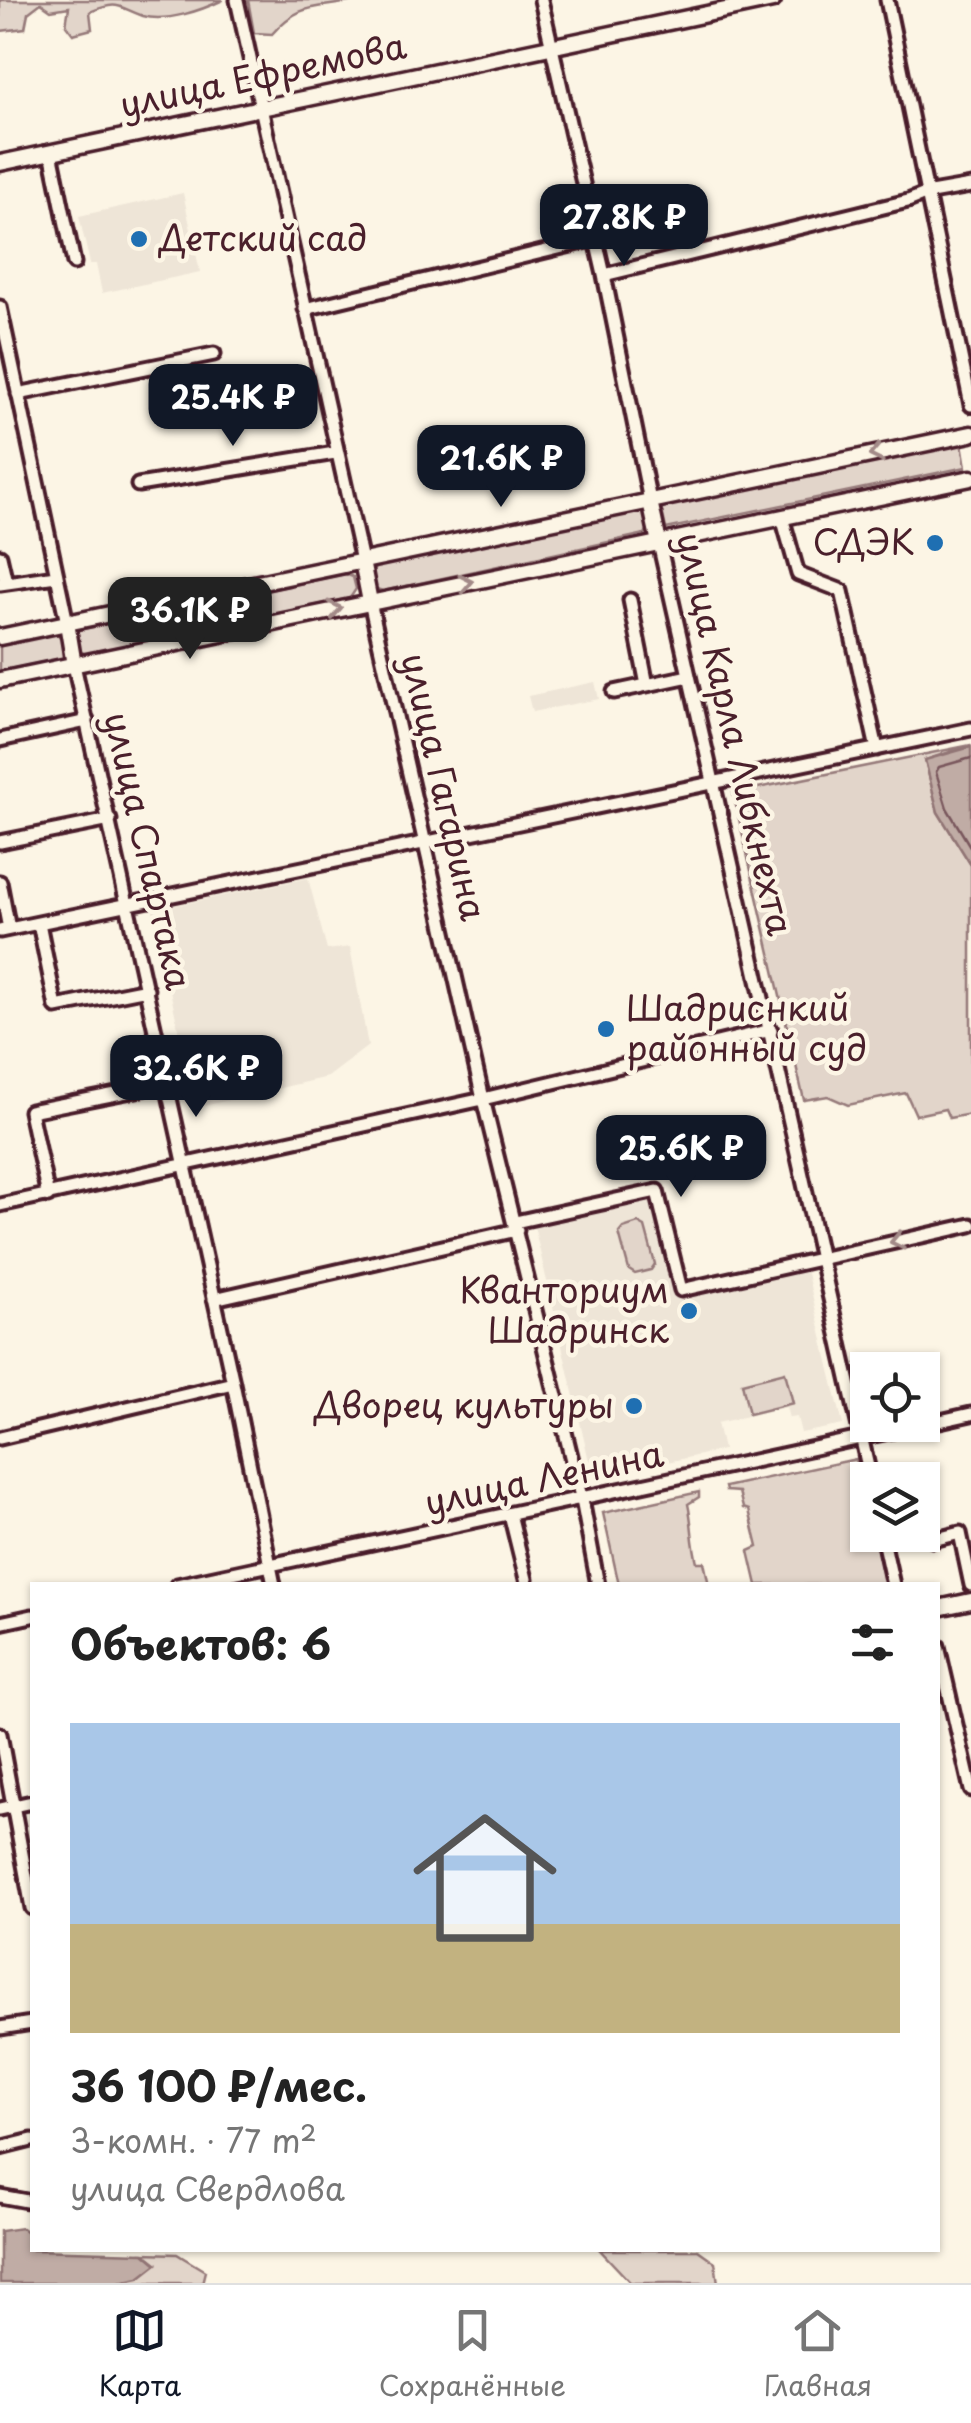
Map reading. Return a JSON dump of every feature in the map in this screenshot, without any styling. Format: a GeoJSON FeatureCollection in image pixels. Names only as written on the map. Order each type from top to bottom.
{"type":"FeatureCollection","features":[{"type":"Feature","properties":{"kind":"main road","name":"улица Ефремова"},"geometry":{"type":"LineString","coordinates":[[0,163],[773,0]]}},
{"type":"Feature","properties":{"kind":"main road"},"geometry":{"type":"LineString","coordinates":[[0,637],[971,434]]}},
{"type":"Feature","properties":{"kind":"main road"},"geometry":{"type":"LineString","coordinates":[[0,680],[971,478]]}},
{"type":"Feature","properties":{"kind":"main road","name":"улица Карла Либкнехта"},"geometry":{"type":"LineString","coordinates":[[650,501],[659,543]]}},
{"type":"Feature","properties":{"kind":"main road","name":"улица Гагарина"},"geometry":{"type":"LineString","coordinates":[[362,561],[370,602]]}},
{"type":"Feature","properties":{"kind":"main road","name":"улица Спартака"},"geometry":{"type":"LineString","coordinates":[[67,623],[74,664]]}},
{"type":"Feature","properties":{"kind":"main road"},"geometry":{"type":"LineString","coordinates":[[940,1608],[971,1601]]}},
{"type":"Feature","properties":{"kind":"street","name":"улица Гагарина"},"geometry":{"type":"LineString","coordinates":[[236,0],[362,561]]}},
{"type":"Feature","properties":{"kind":"street","name":"улица Карла Либкнехта"},"geometry":{"type":"LineString","coordinates":[[541,0],[604,274],[650,501]]}},
{"type":"Feature","properties":{"kind":"street"},"geometry":{"type":"LineString","coordinates":[[887,0],[971,405]]}},
{"type":"Feature","properties":{"kind":"street"},"geometry":{"type":"LineString","coordinates":[[50,152],[74,263]]}},
{"type":"Feature","properties":{"kind":"street"},"geometry":{"type":"LineString","coordinates":[[604,274],[971,186]]}},
{"type":"Feature","properties":{"kind":"street"},"geometry":{"type":"LineString","coordinates":[[304,309],[596,239]]}},
{"type":"Feature","properties":{"kind":"street","name":"улица Спартака"},"geometry":{"type":"LineString","coordinates":[[0,306],[67,623]]}},
{"type":"Feature","properties":{"kind":"street"},"geometry":{"type":"LineString","coordinates":[[18,394],[214,354]]}},
{"type":"Feature","properties":{"kind":"street"},"geometry":{"type":"LineString","coordinates":[[138,485],[336,453]]}},
{"type":"Feature","properties":{"kind":"street"},"geometry":{"type":"LineString","coordinates":[[782,517],[798,574],[842,591],[878,748]]}},
{"type":"Feature","properties":{"kind":"street","name":"улица Карла Либкнехта"},"geometry":{"type":"LineString","coordinates":[[659,543],[850,1384]]}},
{"type":"Feature","properties":{"kind":"street"},"geometry":{"type":"LineString","coordinates":[[0,556],[3,583],[56,576]]}},
{"type":"Feature","properties":{"kind":"street"},"geometry":{"type":"LineString","coordinates":[[630,600],[648,685]]}},
{"type":"Feature","properties":{"kind":"street","name":"улица Гагарина"},"geometry":{"type":"LineString","coordinates":[[370,602],[597,1582]]}},
{"type":"Feature","properties":{"kind":"street","name":"улица Спартака"},"geometry":{"type":"LineString","coordinates":[[74,664],[273,1582]]}},
{"type":"Feature","properties":{"kind":"street"},"geometry":{"type":"LineString","coordinates":[[614,692],[689,676]]}},
{"type":"Feature","properties":{"kind":"street"},"geometry":{"type":"LineString","coordinates":[[0,740],[87,721]]}},
{"type":"Feature","properties":{"kind":"street"},"geometry":{"type":"LineString","coordinates":[[0,882],[5,931],[971,729]]}},
{"type":"Feature","properties":{"kind":"street"},"geometry":{"type":"LineString","coordinates":[[0,842],[110,820]]}},
{"type":"Feature","properties":{"kind":"street"},"geometry":{"type":"LineString","coordinates":[[39,923],[56,1008],[147,989]]}},
{"type":"Feature","properties":{"kind":"street"},"geometry":{"type":"LineString","coordinates":[[0,1205],[185,1167],[771,1030]]}},
{"type":"Feature","properties":{"kind":"street"},"geometry":{"type":"LineString","coordinates":[[48,1196],[30,1111],[167,1084]]}},
{"type":"Feature","properties":{"kind":"street"},"geometry":{"type":"LineString","coordinates":[[214,1299],[657,1191],[681,1290],[971,1225]]}},
{"type":"Feature","properties":{"kind":"street"},"geometry":{"type":"LineString","coordinates":[[0,1438],[233,1383]]}},
{"type":"Feature","properties":{"kind":"street","name":"улица Ленина"},"geometry":{"type":"LineString","coordinates":[[940,1421],[971,1414]]}},
{"type":"Feature","properties":{"kind":"street","name":"улица Ленина"},"geometry":{"type":"LineString","coordinates":[[192,1582],[850,1441]]}},
{"type":"Feature","properties":{"kind":"street"},"geometry":{"type":"LineString","coordinates":[[510,1514],[526,1579]]}},
{"type":"Feature","properties":{"kind":"street"},"geometry":{"type":"LineString","coordinates":[[940,1538],[960,1533],[971,1585]]}},
{"type":"Feature","properties":{"kind":"street"},"geometry":{"type":"LineString","coordinates":[[886,1552],[892,1582]]}},
{"type":"Feature","properties":{"kind":"street"},"geometry":{"type":"LineString","coordinates":[[0,1622],[30,1616]]}},
{"type":"Feature","properties":{"kind":"street"},"geometry":{"type":"LineString","coordinates":[[940,1655],[971,1787]]}},
{"type":"Feature","properties":{"kind":"street"},"geometry":{"type":"LineString","coordinates":[[0,1734],[30,1895]]}},
{"type":"Feature","properties":{"kind":"street"},"geometry":{"type":"LineString","coordinates":[[0,1809],[30,1802]]}},
{"type":"Feature","properties":{"kind":"street"},"geometry":{"type":"LineString","coordinates":[[0,2028],[30,2023]]}},
{"type":"Feature","properties":{"kind":"street"},"geometry":{"type":"LineString","coordinates":[[0,2148],[30,2140]]}},
{"type":"Feature","properties":{"kind":"street"},"geometry":{"type":"LineString","coordinates":[[0,2196],[30,2202]]}},
{"type":"Feature","properties":{"kind":"shaded area"},"geometry":{"type":"Polygon","coordinates":[[[0,0],[223,0],[162,18],[107,6],[90,12],[92,29],[73,34],[66,25],[69,7],[51,10],[41,3],[28,13],[25,28],[0,31],[0,0]]]}},
{"type":"Feature","properties":{"kind":"shaded area"},"geometry":{"type":"Polygon","coordinates":[[[248,0],[358,0],[302,11],[272,34],[254,33],[248,0]]]}},
{"type":"Feature","properties":{"kind":"shaded area","name":"Детский сад"},"geometry":{"type":"Polygon","coordinates":[[[183,193],[200,272],[102,293],[96,264],[90,264],[79,216],[183,193]]]}},
{"type":"Feature","properties":{"kind":"shaded area"},"geometry":{"type":"Polygon","coordinates":[[[962,443],[966,467],[666,529],[661,506],[962,443]]]}},
{"type":"Feature","properties":{"kind":"shaded area"},"geometry":{"type":"Polygon","coordinates":[[[640,510],[645,514],[645,534],[383,591],[373,588],[370,573],[377,566],[640,510]]]}},
{"type":"Feature","properties":{"kind":"shaded area"},"geometry":{"type":"Polygon","coordinates":[[[345,574],[353,577],[356,589],[350,598],[86,654],[79,651],[75,635],[78,630],[345,574]]]}},
{"type":"Feature","properties":{"kind":"shaded area"},"geometry":{"type":"Polygon","coordinates":[[[57,633],[62,639],[63,658],[0,671],[0,645],[57,633]]]}},
{"type":"Feature","properties":{"kind":"shaded area"},"geometry":{"type":"Polygon","coordinates":[[[595,682],[599,699],[532,712],[528,696],[595,682]]]}},
{"type":"Feature","properties":{"kind":"shaded area"},"geometry":{"type":"Polygon","coordinates":[[[971,745],[925,760],[938,812],[971,865],[971,1114],[949,1118],[945,1109],[916,1115],[906,1093],[848,1105],[828,1096],[804,1100],[733,793],[971,745]]]}},
{"type":"Feature","properties":{"kind":"shaded area"},"geometry":{"type":"Polygon","coordinates":[[[308,878],[327,950],[350,947],[368,1046],[327,1077],[195,1108],[153,910],[308,878]]]}},
{"type":"Feature","properties":{"kind":"shaded area"},"geometry":{"type":"Polygon","coordinates":[[[653,1198],[677,1298],[806,1269],[843,1425],[801,1433],[797,1417],[789,1418],[786,1407],[717,1423],[723,1450],[593,1478],[534,1226],[653,1198]]]}},
{"type":"Feature","properties":{"kind":"shaded area"},"geometry":{"type":"Polygon","coordinates":[[[638,1223],[645,1227],[655,1264],[651,1270],[635,1274],[629,1270],[619,1233],[638,1223]]]}},
{"type":"Feature","properties":{"kind":"shaded area"},"geometry":{"type":"Polygon","coordinates":[[[785,1372],[793,1403],[749,1414],[742,1383],[785,1372]]]}},
{"type":"Feature","properties":{"kind":"shaded area"},"geometry":{"type":"Polygon","coordinates":[[[856,1459],[850,1462],[850,1552],[878,1552],[884,1582],[756,1582],[749,1551],[758,1547],[749,1510],[743,1508],[739,1492],[726,1491],[725,1487],[856,1459]]]}},
{"type":"Feature","properties":{"kind":"shaded area"},"geometry":{"type":"Polygon","coordinates":[[[699,1492],[699,1497],[688,1504],[697,1562],[704,1562],[708,1582],[618,1582],[603,1513],[699,1492]]]}},
{"type":"Feature","properties":{"kind":"shaded area"},"geometry":{"type":"Polygon","coordinates":[[[602,2252],[701,2252],[715,2262],[718,2283],[631,2283],[602,2252]]]}},
{"type":"Feature","properties":{"kind":"shaded area"},"geometry":{"type":"Polygon","coordinates":[[[144,2253],[177,2254],[205,2271],[202,2283],[115,2283],[139,2277],[157,2263],[144,2253]]]}},
{"type":"Feature","properties":{"kind":"water"},"geometry":{"type":"Polygon","coordinates":[[[971,747],[971,865],[938,812],[925,760],[971,747]]]}},
{"type":"Feature","properties":{"kind":"water"},"geometry":{"type":"Polygon","coordinates":[[[22,2228],[30,2234],[30,2252],[144,2253],[157,2264],[139,2278],[115,2283],[0,2283],[0,2231],[22,2228]]]}},
{"type":"Feature","properties":{"kind":"place","name":"Детский сад"},"geometry":{"type":"Point","coordinates":[139,239]}},
{"type":"Feature","properties":{"kind":"place","name":"СДЭК"},"geometry":{"type":"Point","coordinates":[935,543]}},
{"type":"Feature","properties":{"kind":"place","name":"Шадриснкий районный суд"},"geometry":{"type":"Point","coordinates":[606,1029]}},
{"type":"Feature","properties":{"kind":"place","name":"Кванториум Шадринск"},"geometry":{"type":"Point","coordinates":[689,1311]}},
{"type":"Feature","properties":{"kind":"place","name":"Дворец культуры"},"geometry":{"type":"Point","coordinates":[634,1406]}}]}
